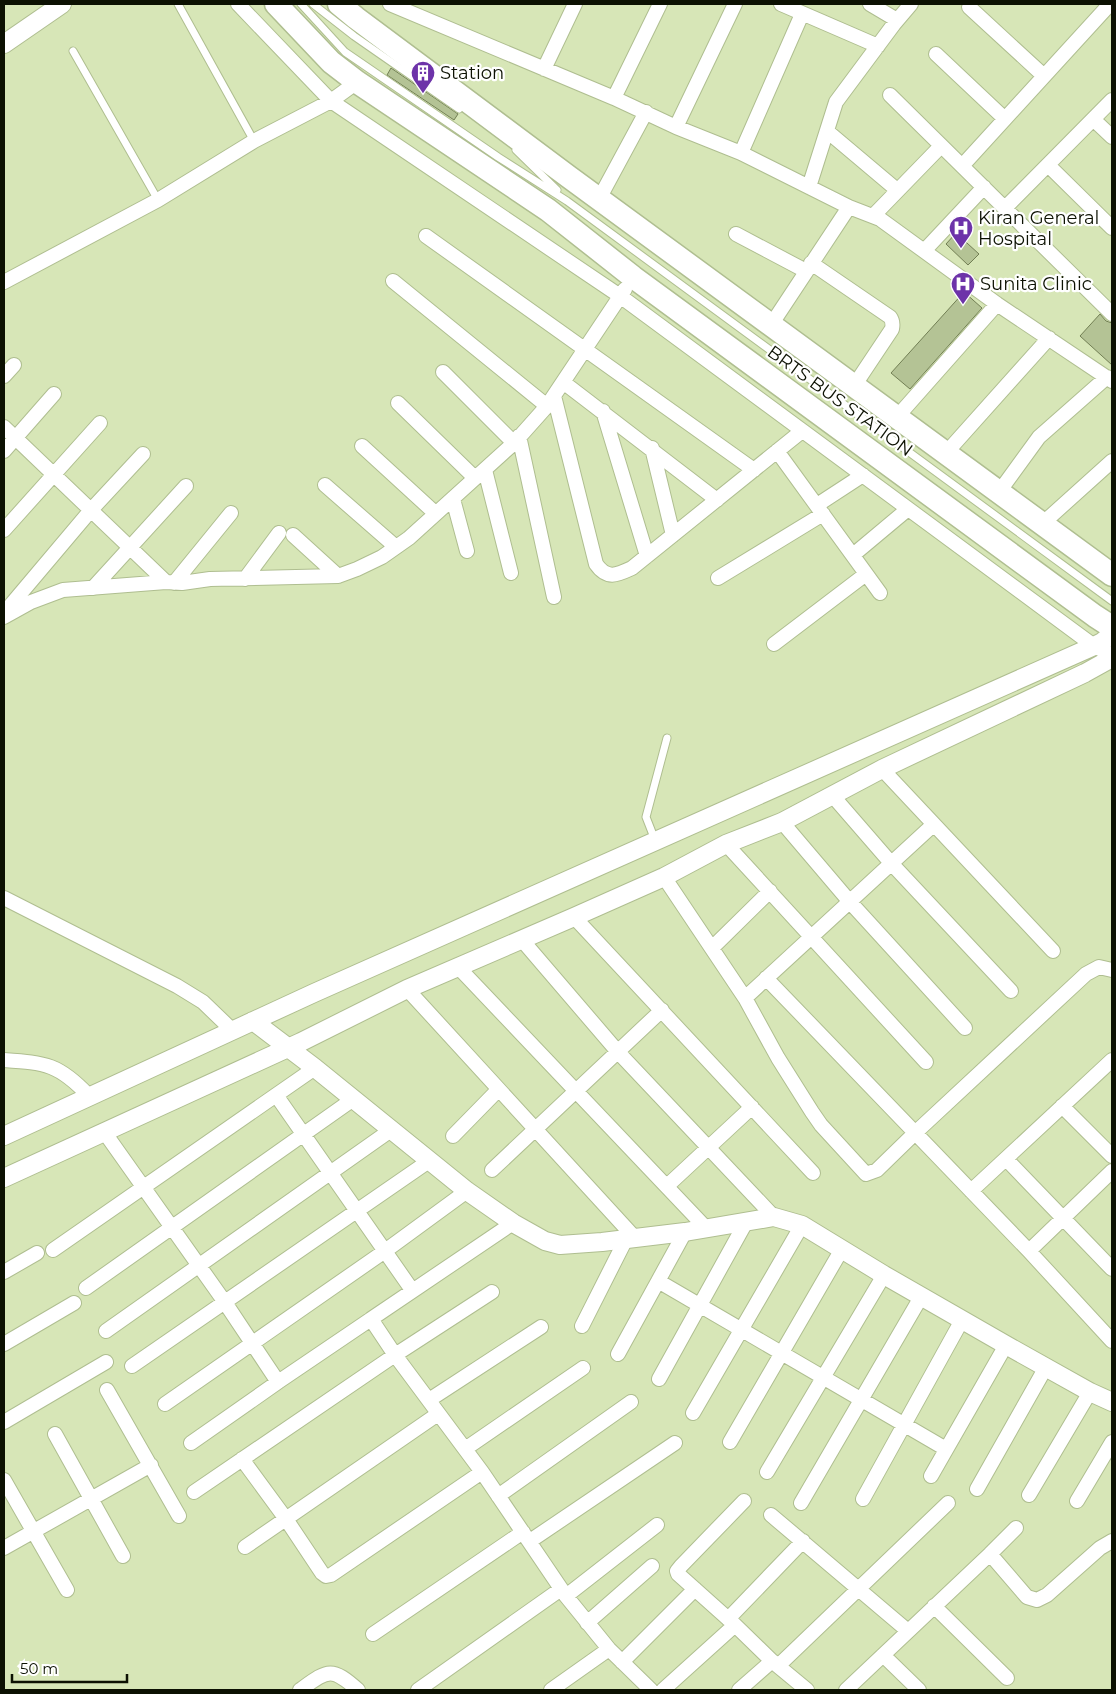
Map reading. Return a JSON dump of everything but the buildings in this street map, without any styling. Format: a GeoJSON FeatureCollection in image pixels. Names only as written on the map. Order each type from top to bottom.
{"type":"FeatureCollection","features":[{"type":"Feature","properties":{"kind":"main road"},"geometry":{"type":"LineString","coordinates":[[276,4],[331,62],[357,82],[548,210],[633,277],[1112,627]]}},
{"type":"Feature","properties":{"kind":"main road"},"geometry":{"type":"LineString","coordinates":[[340,4],[356,18],[599,199],[1112,575]]}},
{"type":"Feature","properties":{"kind":"street"},"geometry":{"type":"LineString","coordinates":[[4,44],[62,4]]}},
{"type":"Feature","properties":{"kind":"street"},"geometry":{"type":"LineString","coordinates":[[4,1178],[342,1023],[407,989],[459,968],[664,877],[726,844],[782,822],[882,769],[1086,673],[1112,657],[1094,646],[620,296],[331,101],[238,4]]}},
{"type":"Feature","properties":{"kind":"street"},"geometry":{"type":"LineString","coordinates":[[390,4],[741,153],[849,207],[880,219],[997,304],[1109,379],[1039,437],[999,492]]}},
{"type":"Feature","properties":{"kind":"street"},"geometry":{"type":"LineString","coordinates":[[544,69],[575,4]]}},
{"type":"Feature","properties":{"kind":"street"},"geometry":{"type":"LineString","coordinates":[[614,98],[660,4]]}},
{"type":"Feature","properties":{"kind":"street"},"geometry":{"type":"LineString","coordinates":[[676,127],[735,4]]}},
{"type":"Feature","properties":{"kind":"street"},"geometry":{"type":"LineString","coordinates":[[781,4],[878,46]]}},
{"type":"Feature","properties":{"kind":"street"},"geometry":{"type":"LineString","coordinates":[[870,4],[897,20]]}},
{"type":"Feature","properties":{"kind":"street"},"geometry":{"type":"LineString","coordinates":[[809,187],[836,102],[911,4]]}},
{"type":"Feature","properties":{"kind":"street"},"geometry":{"type":"LineString","coordinates":[[962,166],[1110,4]]}},
{"type":"Feature","properties":{"kind":"street"},"geometry":{"type":"LineString","coordinates":[[969,7],[1044,76]]}},
{"type":"Feature","properties":{"kind":"street"},"geometry":{"type":"LineString","coordinates":[[741,153],[802,14]]}},
{"type":"Feature","properties":{"kind":"street"},"geometry":{"type":"LineString","coordinates":[[936,54],[1005,119]]}},
{"type":"Feature","properties":{"kind":"street"},"geometry":{"type":"LineString","coordinates":[[4,282],[158,200],[254,141],[331,101],[357,82]]}},
{"type":"Feature","properties":{"kind":"street"},"geometry":{"type":"LineString","coordinates":[[890,95],[1112,314]]}},
{"type":"Feature","properties":{"kind":"street"},"geometry":{"type":"LineString","coordinates":[[1005,208],[1112,100]]}},
{"type":"Feature","properties":{"kind":"street"},"geometry":{"type":"LineString","coordinates":[[599,199],[646,112]]}},
{"type":"Feature","properties":{"kind":"street"},"geometry":{"type":"LineString","coordinates":[[1094,119],[1112,137]]}},
{"type":"Feature","properties":{"kind":"street"},"geometry":{"type":"LineString","coordinates":[[827,131],[897,190]]}},
{"type":"Feature","properties":{"kind":"street"},"geometry":{"type":"LineString","coordinates":[[873,216],[941,146]]}},
{"type":"Feature","properties":{"kind":"street"},"geometry":{"type":"LineString","coordinates":[[1048,165],[1112,228]]}},
{"type":"Feature","properties":{"kind":"street"},"geometry":{"type":"LineString","coordinates":[[924,251],[984,187]]}},
{"type":"Feature","properties":{"kind":"street"},"geometry":{"type":"LineString","coordinates":[[771,325],[849,207]]}},
{"type":"Feature","properties":{"kind":"street"},"geometry":{"type":"LineString","coordinates":[[736,234],[809,267],[890,317],[892,329],[854,386]]}},
{"type":"Feature","properties":{"kind":"street"},"geometry":{"type":"LineString","coordinates":[[426,236],[754,470]]}},
{"type":"Feature","properties":{"kind":"street"},"geometry":{"type":"LineString","coordinates":[[4,617],[54,592],[210,579],[338,576],[376,560],[409,538],[517,440],[564,382],[633,277]]}},
{"type":"Feature","properties":{"kind":"street"},"geometry":{"type":"LineString","coordinates":[[393,280],[550,401],[596,564],[602,572],[611,575],[632,568],[802,430]]}},
{"type":"Feature","properties":{"kind":"street"},"geometry":{"type":"LineString","coordinates":[[897,417],[997,304]]}},
{"type":"Feature","properties":{"kind":"street"},"geometry":{"type":"LineString","coordinates":[[946,453],[1049,338]]}},
{"type":"Feature","properties":{"kind":"street"},"geometry":{"type":"LineString","coordinates":[[4,376],[14,366]]}},
{"type":"Feature","properties":{"kind":"street"},"geometry":{"type":"LineString","coordinates":[[443,372],[517,440],[554,597]]}},
{"type":"Feature","properties":{"kind":"street"},"geometry":{"type":"LineString","coordinates":[[564,382],[717,500]]}},
{"type":"Feature","properties":{"kind":"street"},"geometry":{"type":"LineString","coordinates":[[4,451],[54,394]]}},
{"type":"Feature","properties":{"kind":"street"},"geometry":{"type":"LineString","coordinates":[[398,403],[480,474],[512,573]]}},
{"type":"Feature","properties":{"kind":"street"},"geometry":{"type":"LineString","coordinates":[[603,412],[647,556]]}},
{"type":"Feature","properties":{"kind":"street"},"geometry":{"type":"LineString","coordinates":[[4,530],[100,424]]}},
{"type":"Feature","properties":{"kind":"street"},"geometry":{"type":"LineString","coordinates":[[4,427],[130,548],[170,583]]}},
{"type":"Feature","properties":{"kind":"street"},"geometry":{"type":"LineString","coordinates":[[362,446],[435,513]]}},
{"type":"Feature","properties":{"kind":"street"},"geometry":{"type":"LineString","coordinates":[[652,448],[673,535]]}},
{"type":"Feature","properties":{"kind":"street"},"geometry":{"type":"LineString","coordinates":[[777,451],[880,592]]}},
{"type":"Feature","properties":{"kind":"street"},"geometry":{"type":"LineString","coordinates":[[4,613],[91,510],[143,454]]}},
{"type":"Feature","properties":{"kind":"street"},"geometry":{"type":"LineString","coordinates":[[1042,524],[1112,461]]}},
{"type":"Feature","properties":{"kind":"street"},"geometry":{"type":"LineString","coordinates":[[718,578],[820,510],[863,475]]}},
{"type":"Feature","properties":{"kind":"street"},"geometry":{"type":"LineString","coordinates":[[325,485],[396,547]]}},
{"type":"Feature","properties":{"kind":"street"},"geometry":{"type":"LineString","coordinates":[[93,588],[186,486]]}},
{"type":"Feature","properties":{"kind":"street"},"geometry":{"type":"LineString","coordinates":[[453,499],[467,551]]}},
{"type":"Feature","properties":{"kind":"street"},"geometry":{"type":"LineString","coordinates":[[853,555],[908,509]]}},
{"type":"Feature","properties":{"kind":"street"},"geometry":{"type":"LineString","coordinates":[[170,583],[231,513]]}},
{"type":"Feature","properties":{"kind":"street"},"geometry":{"type":"LineString","coordinates":[[245,579],[279,533]]}},
{"type":"Feature","properties":{"kind":"street"},"geometry":{"type":"LineString","coordinates":[[293,535],[338,576]]}},
{"type":"Feature","properties":{"kind":"street"},"geometry":{"type":"LineString","coordinates":[[774,644],[866,574]]}},
{"type":"Feature","properties":{"kind":"street"},"geometry":{"type":"LineString","coordinates":[[4,1136],[314,993],[1094,646],[1112,634]]}},
{"type":"Feature","properties":{"kind":"street"},"geometry":{"type":"LineString","coordinates":[[882,769],[1053,951]]}},
{"type":"Feature","properties":{"kind":"street"},"geometry":{"type":"LineString","coordinates":[[832,795],[891,863],[1011,991]]}},
{"type":"Feature","properties":{"kind":"street"},"geometry":{"type":"LineString","coordinates":[[782,822],[850,902],[965,1028]]}},
{"type":"Feature","properties":{"kind":"street"},"geometry":{"type":"LineString","coordinates":[[745,998],[933,825]]}},
{"type":"Feature","properties":{"kind":"street"},"geometry":{"type":"LineString","coordinates":[[726,844],[926,1062]]}},
{"type":"Feature","properties":{"kind":"street"},"geometry":{"type":"LineString","coordinates":[[664,877],[745,998],[778,1058],[812,1112],[862,1172],[870,1174],[877,1170],[914,1133],[1086,974],[1099,967],[1112,970]]}},
{"type":"Feature","properties":{"kind":"street"},"geometry":{"type":"LineString","coordinates":[[712,948],[770,892]]}},
{"type":"Feature","properties":{"kind":"street"},"geometry":{"type":"LineString","coordinates":[[4,898],[177,986],[202,1002],[232,1030]]}},
{"type":"Feature","properties":{"kind":"street"},"geometry":{"type":"LineString","coordinates":[[574,917],[813,1173]]}},
{"type":"Feature","properties":{"kind":"street"},"geometry":{"type":"LineString","coordinates":[[522,940],[618,1052],[774,1217]]}},
{"type":"Feature","properties":{"kind":"street"},"geometry":{"type":"LineString","coordinates":[[459,968],[577,1090],[706,1228]]}},
{"type":"Feature","properties":{"kind":"street"},"geometry":{"type":"LineString","coordinates":[[766,978],[1029,1251],[1112,1341]]}},
{"type":"Feature","properties":{"kind":"street"},"geometry":{"type":"LineString","coordinates":[[407,989],[535,1130],[630,1239]]}},
{"type":"Feature","properties":{"kind":"street"},"geometry":{"type":"LineString","coordinates":[[492,1170],[662,1010]]}},
{"type":"Feature","properties":{"kind":"street"},"geometry":{"type":"LineString","coordinates":[[253,1021],[294,1045],[315,1068],[352,1100],[467,1192],[513,1223],[551,1244],[630,1239],[774,1217],[802,1225],[921,1297],[1090,1392],[1112,1402]]}},
{"type":"Feature","properties":{"kind":"street"},"geometry":{"type":"LineString","coordinates":[[4,1060],[30,1062],[54,1068],[73,1079],[89,1096]]}},
{"type":"Feature","properties":{"kind":"street"},"geometry":{"type":"LineString","coordinates":[[971,1191],[1112,1060]]}},
{"type":"Feature","properties":{"kind":"street"},"geometry":{"type":"LineString","coordinates":[[52,1250],[315,1068]]}},
{"type":"Feature","properties":{"kind":"street"},"geometry":{"type":"LineString","coordinates":[[453,1136],[498,1090]]}},
{"type":"Feature","properties":{"kind":"street"},"geometry":{"type":"LineString","coordinates":[[276,1095],[412,1290]]}},
{"type":"Feature","properties":{"kind":"street"},"geometry":{"type":"LineString","coordinates":[[86,1288],[352,1100]]}},
{"type":"Feature","properties":{"kind":"street"},"geometry":{"type":"LineString","coordinates":[[1062,1106],[1112,1156]]}},
{"type":"Feature","properties":{"kind":"street"},"geometry":{"type":"LineString","coordinates":[[667,1186],[752,1107]]}},
{"type":"Feature","properties":{"kind":"street"},"geometry":{"type":"LineString","coordinates":[[106,1330],[391,1130]]}},
{"type":"Feature","properties":{"kind":"street"},"geometry":{"type":"LineString","coordinates":[[105,1132],[142,1188],[224,1301],[278,1382]]}},
{"type":"Feature","properties":{"kind":"street"},"geometry":{"type":"LineString","coordinates":[[1006,1159],[1112,1269]]}},
{"type":"Feature","properties":{"kind":"street"},"geometry":{"type":"LineString","coordinates":[[132,1366],[429,1161]]}},
{"type":"Feature","properties":{"kind":"street"},"geometry":{"type":"LineString","coordinates":[[1029,1251],[1112,1171]]}},
{"type":"Feature","properties":{"kind":"street"},"geometry":{"type":"LineString","coordinates":[[165,1404],[252,1342],[385,1252],[467,1192]]}},
{"type":"Feature","properties":{"kind":"street"},"geometry":{"type":"LineString","coordinates":[[659,1379],[746,1222]]}},
{"type":"Feature","properties":{"kind":"street"},"geometry":{"type":"LineString","coordinates":[[190,1443],[513,1223]]}},
{"type":"Feature","properties":{"kind":"street"},"geometry":{"type":"LineString","coordinates":[[693,1413],[802,1225]]}},
{"type":"Feature","properties":{"kind":"street"},"geometry":{"type":"LineString","coordinates":[[618,1354],[685,1232]]}},
{"type":"Feature","properties":{"kind":"street"},"geometry":{"type":"LineString","coordinates":[[582,1326],[630,1239]]}},
{"type":"Feature","properties":{"kind":"street"},"geometry":{"type":"LineString","coordinates":[[730,1442],[842,1249]]}},
{"type":"Feature","properties":{"kind":"street"},"geometry":{"type":"LineString","coordinates":[[4,1272],[37,1253]]}},
{"type":"Feature","properties":{"kind":"street"},"geometry":{"type":"LineString","coordinates":[[767,1472],[884,1275]]}},
{"type":"Feature","properties":{"kind":"street"},"geometry":{"type":"LineString","coordinates":[[658,1281],[946,1449]]}},
{"type":"Feature","properties":{"kind":"street"},"geometry":{"type":"LineString","coordinates":[[194,1492],[395,1354],[492,1292]]}},
{"type":"Feature","properties":{"kind":"street"},"geometry":{"type":"LineString","coordinates":[[802,1503],[921,1297]]}},
{"type":"Feature","properties":{"kind":"street"},"geometry":{"type":"LineString","coordinates":[[4,1344],[74,1303]]}},
{"type":"Feature","properties":{"kind":"street"},"geometry":{"type":"LineString","coordinates":[[371,1319],[438,1414],[466,1449],[563,1592],[609,1649],[651,1690]]}},
{"type":"Feature","properties":{"kind":"street"},"geometry":{"type":"LineString","coordinates":[[863,1499],[962,1320]]}},
{"type":"Feature","properties":{"kind":"street"},"geometry":{"type":"LineString","coordinates":[[429,1400],[541,1327]]}},
{"type":"Feature","properties":{"kind":"street"},"geometry":{"type":"LineString","coordinates":[[932,1476],[1006,1345]]}},
{"type":"Feature","properties":{"kind":"street"},"geometry":{"type":"LineString","coordinates":[[4,1422],[106,1362]]}},
{"type":"Feature","properties":{"kind":"street"},"geometry":{"type":"LineString","coordinates":[[977,1489],[1046,1367]]}},
{"type":"Feature","properties":{"kind":"street"},"geometry":{"type":"LineString","coordinates":[[466,1449],[583,1368]]}},
{"type":"Feature","properties":{"kind":"street"},"geometry":{"type":"LineString","coordinates":[[107,1390],[179,1516]]}},
{"type":"Feature","properties":{"kind":"street"},"geometry":{"type":"LineString","coordinates":[[1029,1495],[1090,1392]]}},
{"type":"Feature","properties":{"kind":"street"},"geometry":{"type":"LineString","coordinates":[[498,1496],[631,1402]]}},
{"type":"Feature","properties":{"kind":"street"},"geometry":{"type":"LineString","coordinates":[[245,1547],[438,1414]]}},
{"type":"Feature","properties":{"kind":"street"},"geometry":{"type":"LineString","coordinates":[[54,1434],[123,1556]]}},
{"type":"Feature","properties":{"kind":"street"},"geometry":{"type":"LineString","coordinates":[[1077,1501],[1112,1442]]}},
{"type":"Feature","properties":{"kind":"street"},"geometry":{"type":"LineString","coordinates":[[374,1634],[675,1443]]}},
{"type":"Feature","properties":{"kind":"street"},"geometry":{"type":"LineString","coordinates":[[242,1459],[286,1519],[322,1574],[326,1576],[331,1575],[482,1472]]}},
{"type":"Feature","properties":{"kind":"street"},"geometry":{"type":"LineString","coordinates":[[4,1548],[151,1465]]}},
{"type":"Feature","properties":{"kind":"street"},"geometry":{"type":"LineString","coordinates":[[4,1480],[67,1590]]}},
{"type":"Feature","properties":{"kind":"street"},"geometry":{"type":"LineString","coordinates":[[744,1501],[679,1568],[678,1574],[807,1690]]}},
{"type":"Feature","properties":{"kind":"street"},"geometry":{"type":"LineString","coordinates":[[739,1690],[775,1663],[858,1589],[948,1503]]}},
{"type":"Feature","properties":{"kind":"street"},"geometry":{"type":"LineString","coordinates":[[771,1515],[908,1631]]}},
{"type":"Feature","properties":{"kind":"street"},"geometry":{"type":"LineString","coordinates":[[418,1690],[563,1592],[657,1525]]}},
{"type":"Feature","properties":{"kind":"street"},"geometry":{"type":"LineString","coordinates":[[846,1690],[1016,1528]]}},
{"type":"Feature","properties":{"kind":"street"},"geometry":{"type":"LineString","coordinates":[[990,1554],[1027,1597],[1036,1600],[1047,1595],[1100,1548],[1112,1541]]}},
{"type":"Feature","properties":{"kind":"street"},"geometry":{"type":"LineString","coordinates":[[663,1690],[732,1622],[803,1542]]}},
{"type":"Feature","properties":{"kind":"street"},"geometry":{"type":"LineString","coordinates":[[587,1623],[652,1566]]}},
{"type":"Feature","properties":{"kind":"street"},"geometry":{"type":"LineString","coordinates":[[622,1662],[695,1589]]}},
{"type":"Feature","properties":{"kind":"street"},"geometry":{"type":"LineString","coordinates":[[934,1606],[1007,1678]]}},
{"type":"Feature","properties":{"kind":"street"},"geometry":{"type":"LineString","coordinates":[[551,1690],[609,1649]]}},
{"type":"Feature","properties":{"kind":"street"},"geometry":{"type":"LineString","coordinates":[[883,1655],[919,1690]]}},
{"type":"Feature","properties":{"kind":"street"},"geometry":{"type":"LineString","coordinates":[[300,1690],[320,1676],[335,1673],[342,1676],[358,1690]]}},
{"type":"Feature","properties":{"kind":"lane"},"geometry":{"type":"LineString","coordinates":[[178,4],[254,141]]}},
{"type":"Feature","properties":{"kind":"lane"},"geometry":{"type":"LineString","coordinates":[[301,4],[345,52],[498,157],[567,201]]}},
{"type":"Feature","properties":{"kind":"lane"},"geometry":{"type":"LineString","coordinates":[[313,4],[354,36],[468,115]]}},
{"type":"Feature","properties":{"kind":"lane"},"geometry":{"type":"LineString","coordinates":[[73,52],[158,200]]}},
{"type":"Feature","properties":{"kind":"lane"},"geometry":{"type":"LineString","coordinates":[[509,144],[567,201]]}},
{"type":"Feature","properties":{"kind":"lane","name":"BRTS BUS STATION"},"geometry":{"type":"LineString","coordinates":[[567,201],[1112,601]]}},
{"type":"Feature","properties":{"kind":"lane"},"geometry":{"type":"LineString","coordinates":[[655,841],[646,817],[667,738]]}},
{"type":"Feature","properties":{"kind":"place","name":"Station"},"geometry":{"type":"Point","coordinates":[423,94]}},
{"type":"Feature","properties":{"kind":"place","name":"Kiran General Hospital"},"geometry":{"type":"Point","coordinates":[961,249]}},
{"type":"Feature","properties":{"kind":"place","name":"Sunita Clinic"},"geometry":{"type":"Point","coordinates":[963,305]}}]}
